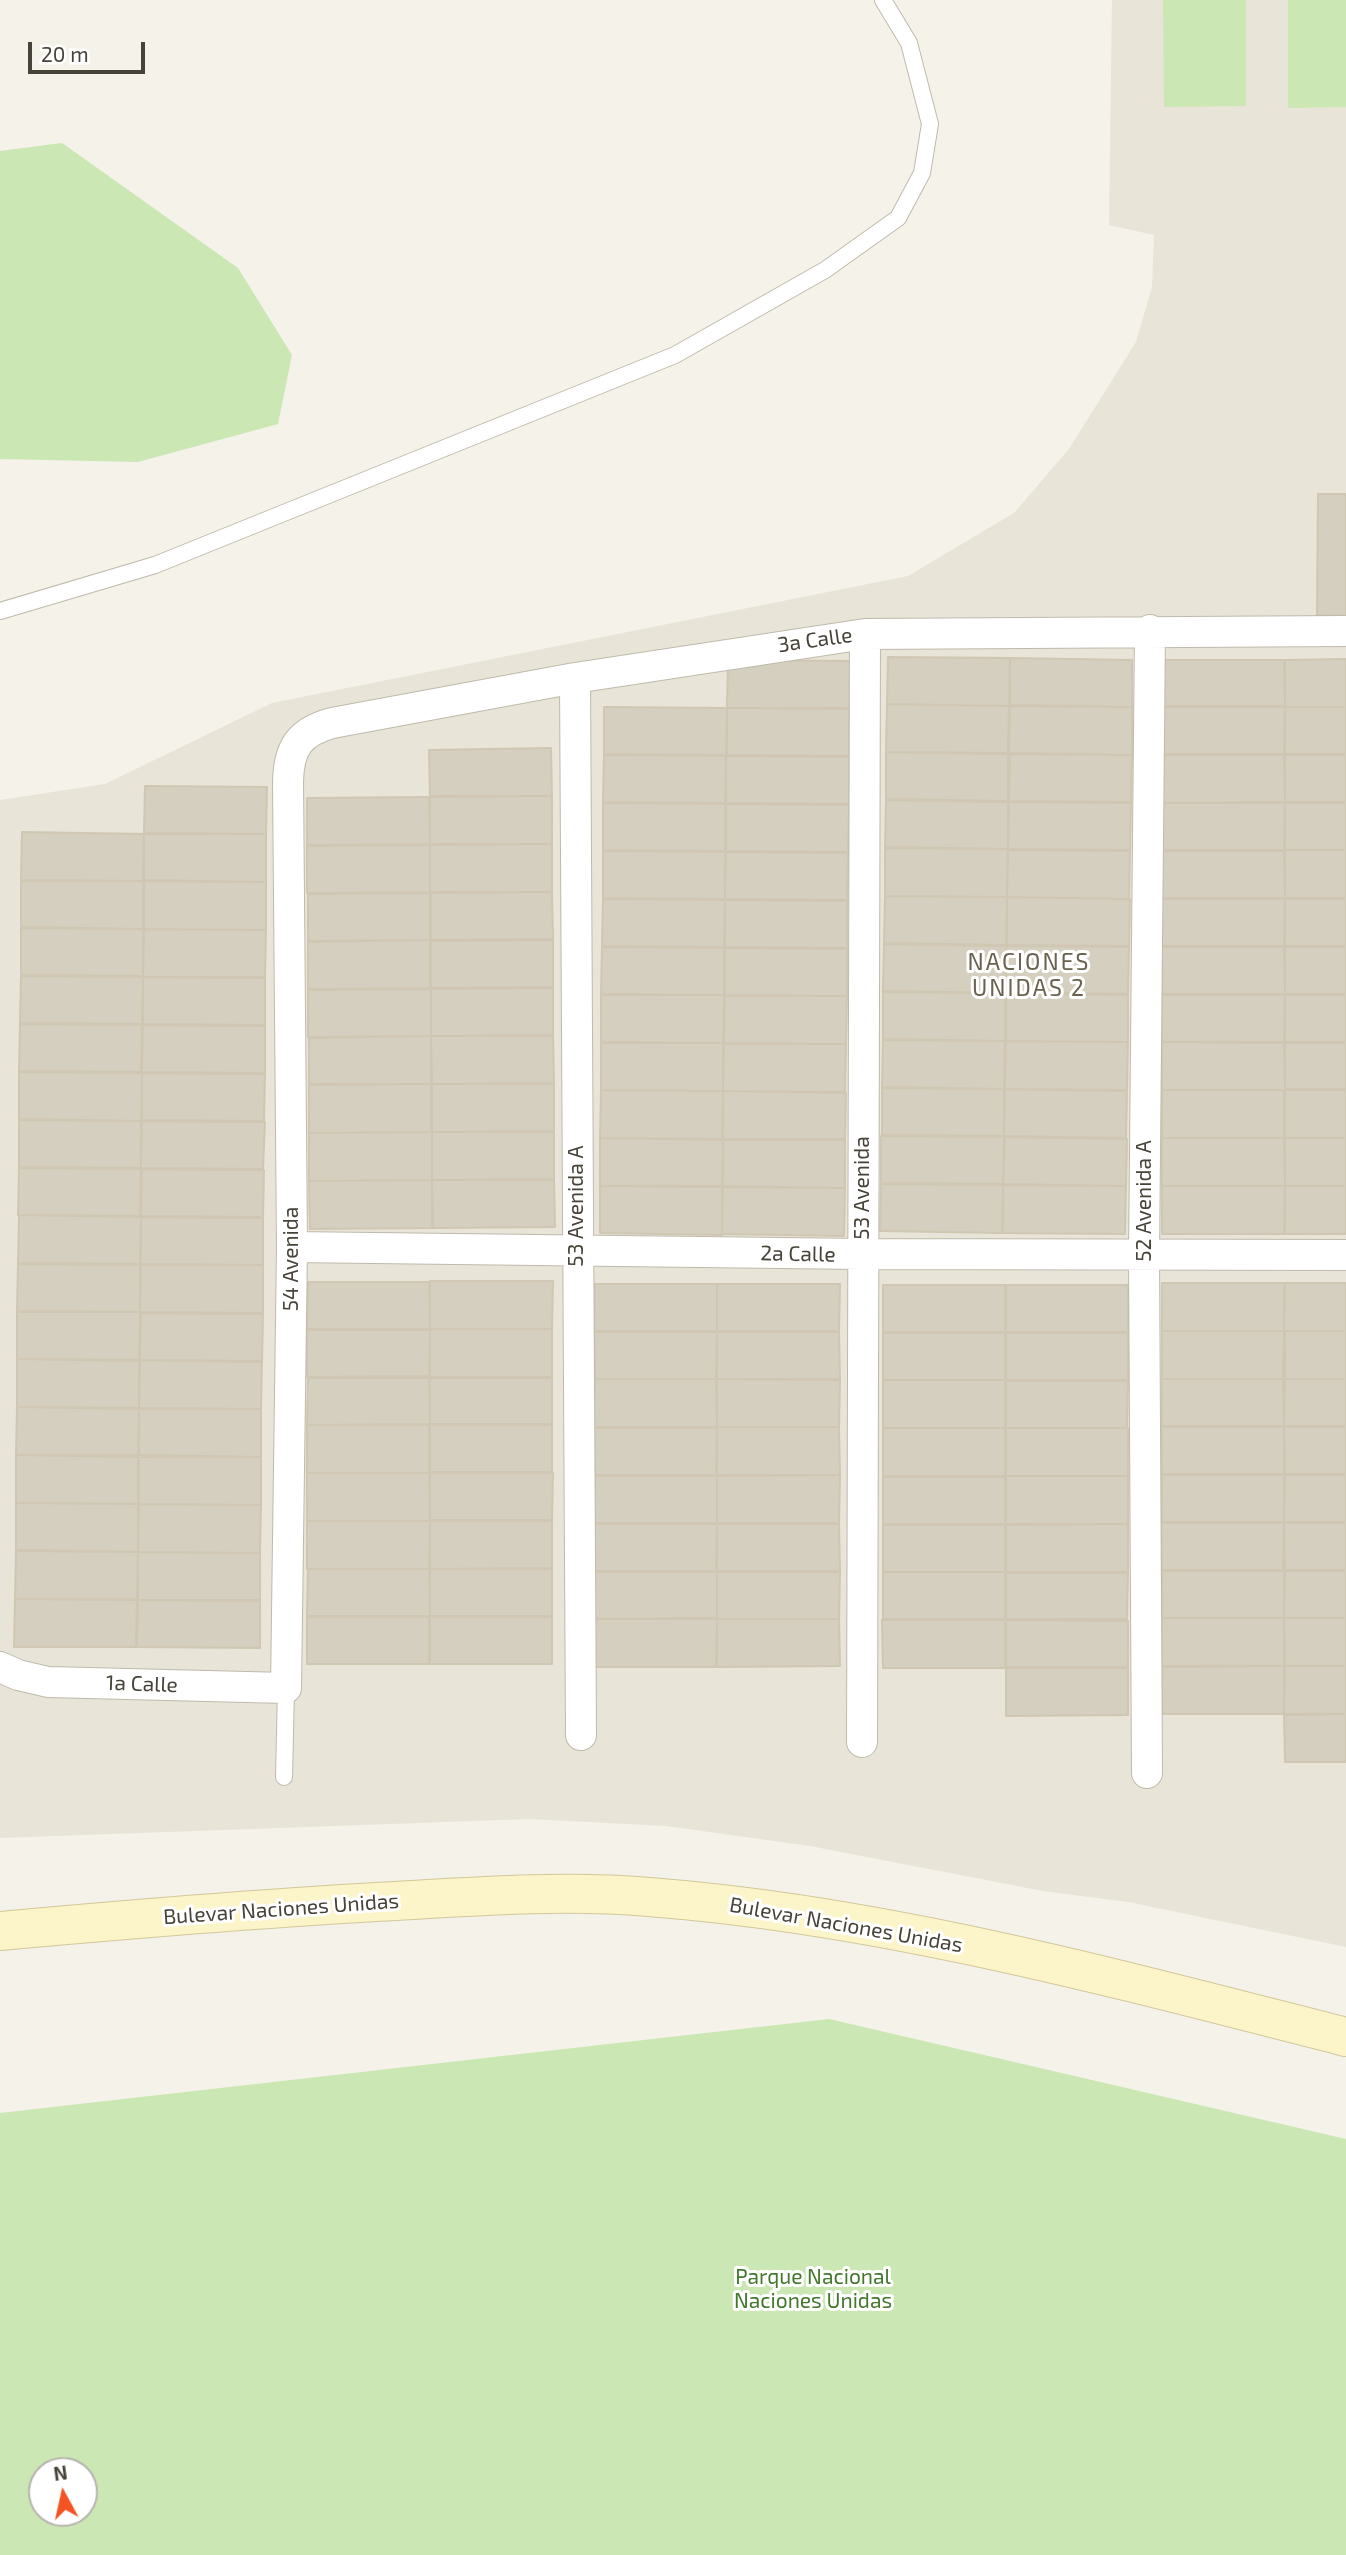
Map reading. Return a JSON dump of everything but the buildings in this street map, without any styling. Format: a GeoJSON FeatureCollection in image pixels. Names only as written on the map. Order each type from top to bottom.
{"type":"FeatureCollection","features":[{"type":"Feature","properties":{"kind":"main road","name":"Bulevar Naciones Unidas"},"geometry":{"type":"LineString","coordinates":[[0,1931],[246,1909],[517,1894],[645,1896],[765,1907],[981,1949],[1346,2037]]}},
{"type":"Feature","properties":{"kind":"street","name":"3a Calle"},"geometry":{"type":"LineString","coordinates":[[296,742],[316,727],[332,723],[575,678],[865,634],[1150,630],[1346,631]]}},
{"type":"Feature","properties":{"kind":"street","name":"52 Avenida A"},"geometry":{"type":"LineString","coordinates":[[1147,1773],[1144,1256],[1150,630]]}},
{"type":"Feature","properties":{"kind":"street","name":"53 Avenida"},"geometry":{"type":"LineString","coordinates":[[862,1742],[865,634]]}},
{"type":"Feature","properties":{"kind":"street","name":"53 Avenida A"},"geometry":{"type":"LineString","coordinates":[[575,678],[576,1251],[581,1735]]}},
{"type":"Feature","properties":{"kind":"street","name":"54 Avenida"},"geometry":{"type":"LineString","coordinates":[[286,1688],[292,1247],[288,781],[289,764],[296,742]]}},
{"type":"Feature","properties":{"kind":"street","name":"2a Calle"},"geometry":{"type":"LineString","coordinates":[[292,1247],[862,1254],[1346,1255]]}},
{"type":"Feature","properties":{"kind":"street","name":"1a Calle"},"geometry":{"type":"LineString","coordinates":[[0,1667],[18,1675],[48,1682],[286,1688]]}},
{"type":"Feature","properties":{"kind":"lane"},"geometry":{"type":"LineString","coordinates":[[0,611],[155,565],[675,355],[825,270],[898,218],[922,173],[930,124],[909,43],[883,0]]}},
{"type":"Feature","properties":{"kind":"lane","name":"54 Avenida"},"geometry":{"type":"LineString","coordinates":[[284,1777],[286,1688]]}},
{"type":"Feature","properties":{"kind":"shaded area","name":"NACIONES UNIDAS 2"},"geometry":{"type":"Polygon","coordinates":[[[1112,0],[1346,0],[1346,1947],[1128,1902],[1043,1891],[810,1846],[666,1826],[529,1819],[0,1838],[0,800],[105,784],[272,703],[908,576],[1014,513],[1069,449],[1136,342],[1152,287],[1154,235],[1109,225],[1112,0]]]}},
{"type":"Feature","properties":{"kind":"green space"},"geometry":{"type":"Polygon","coordinates":[[[1163,0],[1246,0],[1246,106],[1164,107],[1163,0]]]}},
{"type":"Feature","properties":{"kind":"green space"},"geometry":{"type":"Polygon","coordinates":[[[1288,0],[1346,0],[1346,107],[1288,108],[1288,0]]]}},
{"type":"Feature","properties":{"kind":"green space"},"geometry":{"type":"Polygon","coordinates":[[[62,143],[238,268],[292,355],[278,424],[138,462],[0,459],[0,151],[62,143]]]}},
{"type":"Feature","properties":{"kind":"green space","name":"Parque Nacional Naciones Unidas"},"geometry":{"type":"Polygon","coordinates":[[[829,2019],[1346,2139],[1346,2555],[0,2555],[0,2113],[829,2019]]]}},
{"type":"Feature","properties":{"kind":"district","name":"NACIONES UNIDAS 2"},"geometry":{"type":"Point","coordinates":[1029,975]}}]}
